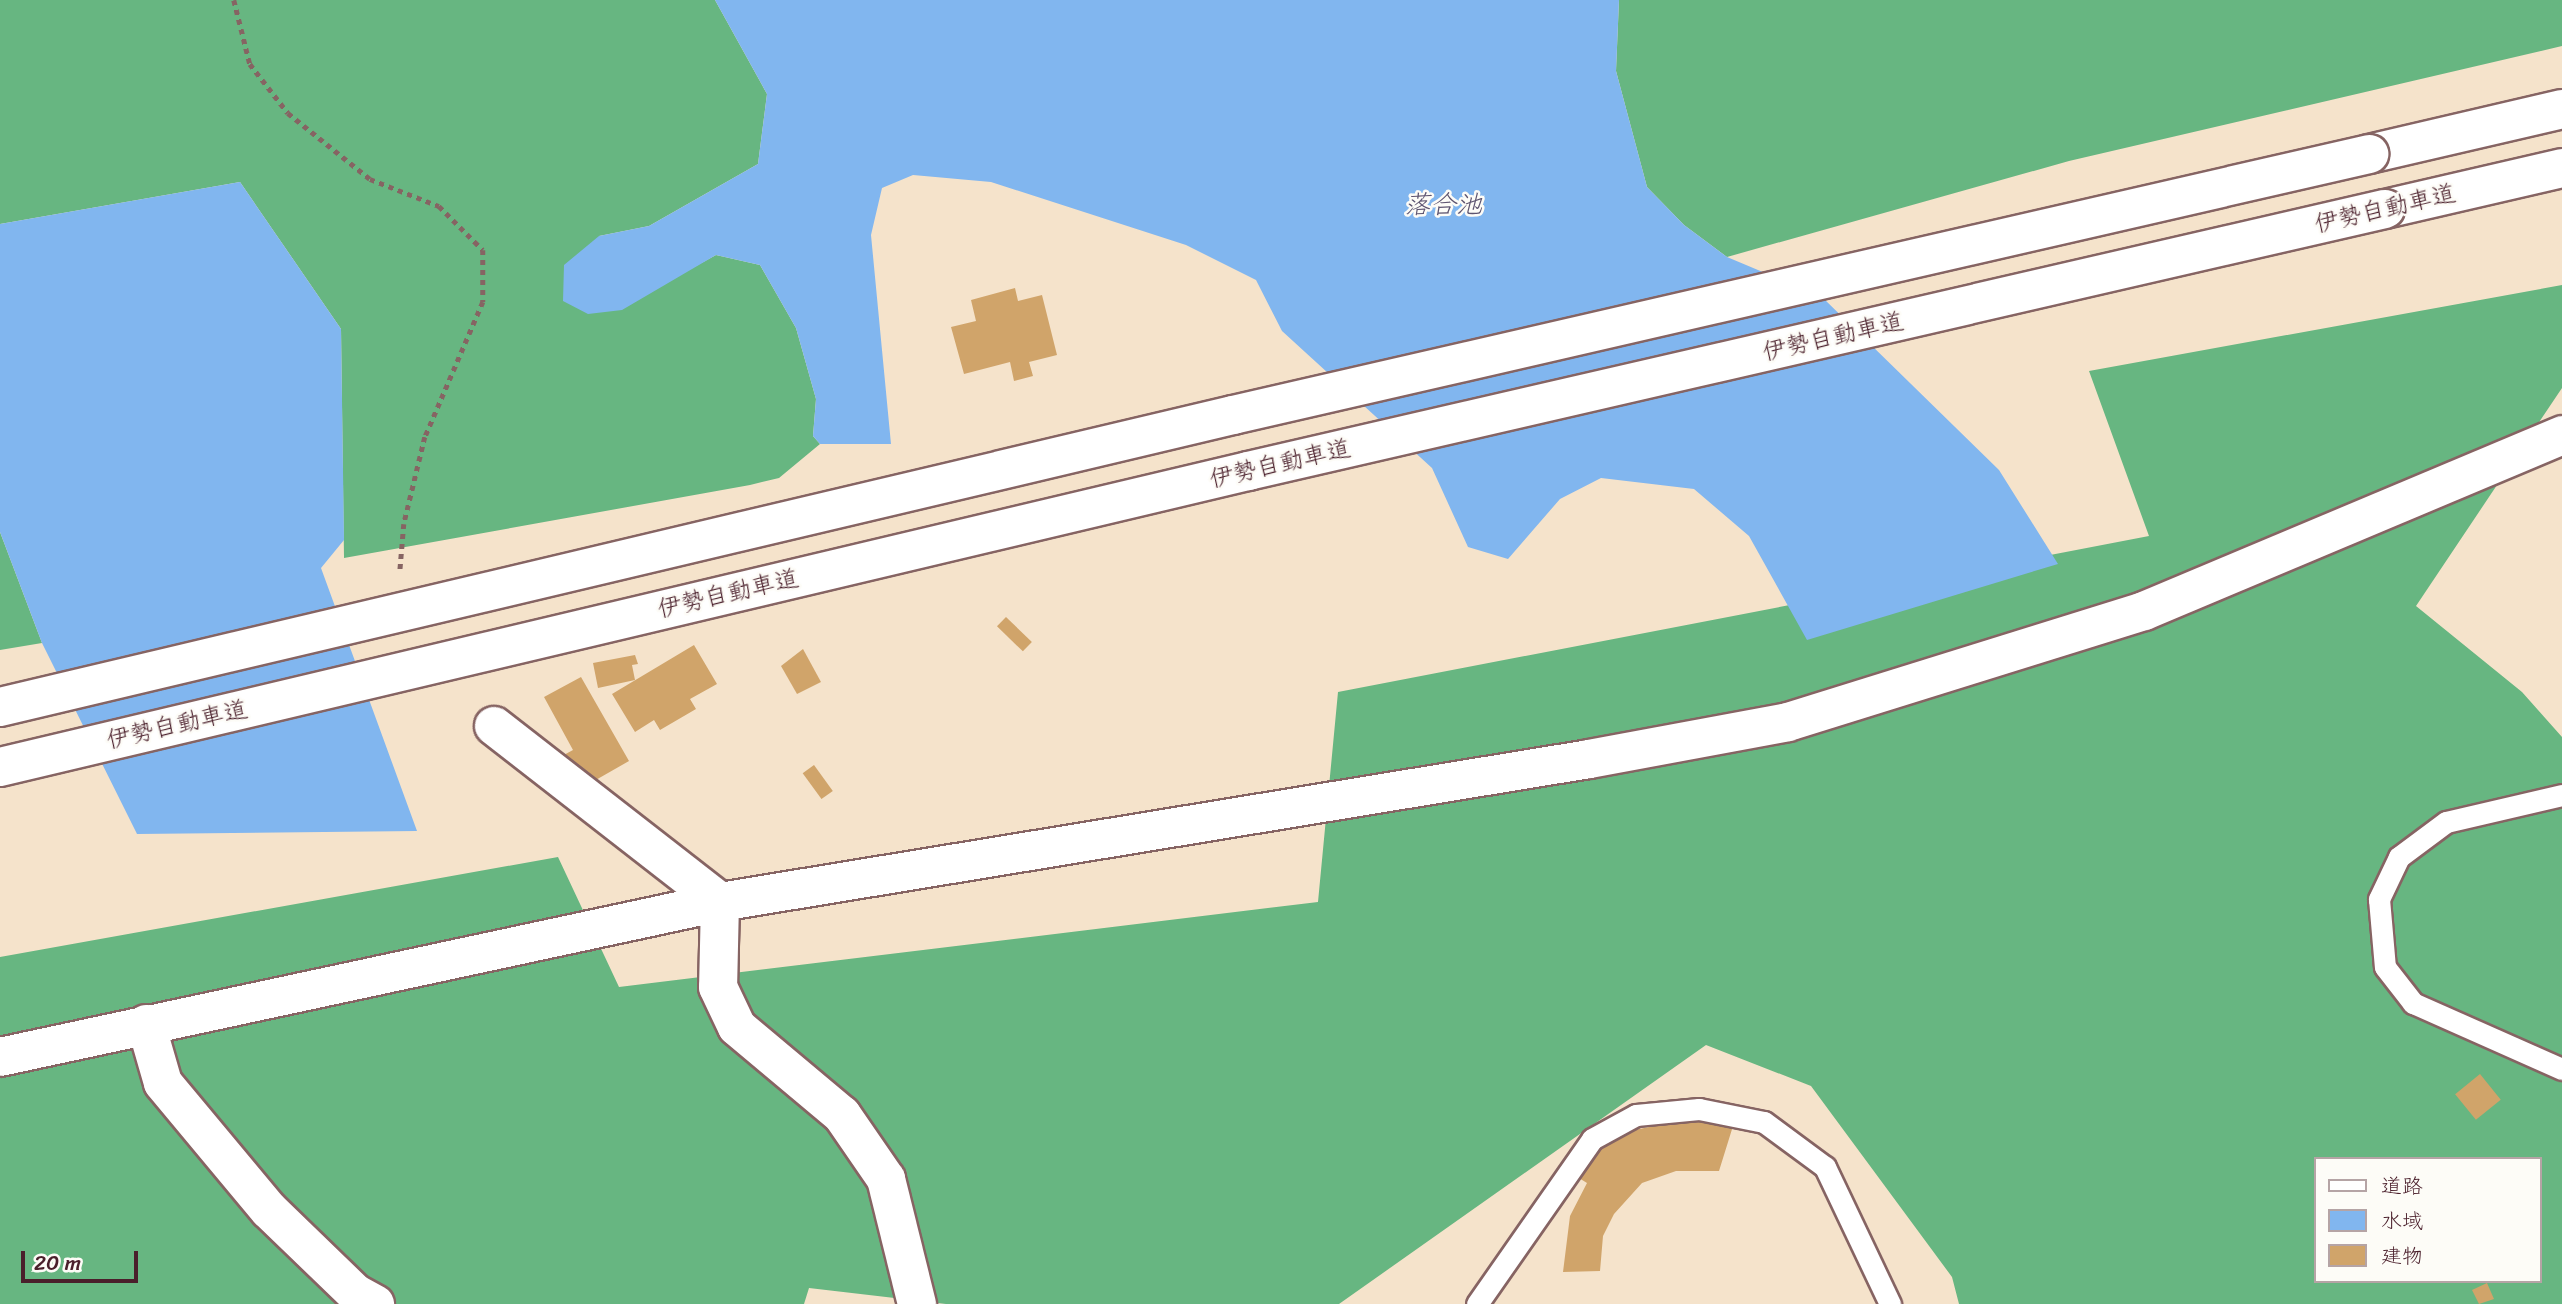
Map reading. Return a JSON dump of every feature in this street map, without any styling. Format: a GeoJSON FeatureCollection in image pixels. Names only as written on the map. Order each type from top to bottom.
{"type":"FeatureCollection","features":[{"type":"Feature","properties":{"kind":"main road"},"geometry":{"type":"LineString","coordinates":[[0,707],[1206,421],[2562,109]]}},
{"type":"Feature","properties":{"kind":"main road","name":"伊勢自動車道"},"geometry":{"type":"LineString","coordinates":[[0,767],[1248,471],[2562,168]]}},
{"type":"Feature","properties":{"kind":"main road"},"geometry":{"type":"LineString","coordinates":[[0,1057],[720,902],[1589,759],[1788,722],[2144,611],[2562,435]]}},
{"type":"Feature","properties":{"kind":"main road"},"geometry":{"type":"LineString","coordinates":[[494,726],[720,902]]}},
{"type":"Feature","properties":{"kind":"main road"},"geometry":{"type":"LineString","coordinates":[[720,902],[718,987],[732,1017],[737,1027],[842,1115],[886,1179],[917,1304]]}},
{"type":"Feature","properties":{"kind":"main road"},"geometry":{"type":"LineString","coordinates":[[146,1024],[163,1083],[269,1210],[355,1293],[375,1304]]}},
{"type":"Feature","properties":{"kind":"lane"},"geometry":{"type":"LineString","coordinates":[[2562,795],[2446,822],[2399,857],[2379,899],[2385,967],[2413,1003],[2562,1069]]}},
{"type":"Feature","properties":{"kind":"lane"},"geometry":{"type":"LineString","coordinates":[[1477,1304],[1592,1139],[1636,1115],[1699,1109],[1764,1122],[1825,1167],[1890,1304]]}},
{"type":"Feature","properties":{"kind":"path"},"geometry":{"type":"LineString","coordinates":[[234,0],[250,64],[288,113],[370,179],[439,206],[483,250],[483,302],[425,437],[404,524],[399,575]]}},
{"type":"Feature","properties":{"kind":"green space"},"geometry":{"type":"Polygon","coordinates":[[[0,0],[715,0],[767,94],[758,164],[649,226],[599,236],[672,279],[716,255],[760,265],[796,328],[816,399],[813,436],[820,444],[779,478],[750,485],[344,558],[341,329],[240,182],[0,224],[0,0]]]}},
{"type":"Feature","properties":{"kind":"green space"},"geometry":{"type":"Polygon","coordinates":[[[1619,0],[2562,0],[2562,46],[2069,161],[1727,257],[1684,225],[1647,187],[1616,71],[1619,0]]]}},
{"type":"Feature","properties":{"kind":"green space"},"geometry":{"type":"Polygon","coordinates":[[[2562,285],[2562,388],[2416,606],[2522,692],[2562,737],[2562,1304],[1959,1304],[1952,1277],[1811,1086],[1706,1045],[1339,1304],[946,1304],[809,1288],[804,1304],[0,1304],[0,957],[558,857],[619,987],[1318,902],[1338,692],[2149,536],[2089,371],[2562,285]]]}},
{"type":"Feature","properties":{"kind":"green space"},"geometry":{"type":"Polygon","coordinates":[[[0,532],[42,643],[0,650],[0,532]]]}},
{"type":"Feature","properties":{"kind":"water","name":"落合池"},"geometry":{"type":"Polygon","coordinates":[[[715,0],[1619,0],[1616,71],[1647,187],[1684,225],[1727,257],[1822,297],[1999,470],[2058,564],[1807,640],[1749,536],[1694,489],[1601,478],[1560,499],[1508,559],[1468,547],[1432,468],[1282,331],[1256,280],[1186,245],[991,182],[913,175],[882,188],[871,235],[891,444],[820,444],[813,436],[816,399],[796,328],[760,265],[716,255],[622,310],[588,314],[563,301],[564,265],[599,236],[649,226],[758,164],[767,94],[715,0]]]}},
{"type":"Feature","properties":{"kind":"water"},"geometry":{"type":"Polygon","coordinates":[[[240,182],[341,329],[344,540],[321,568],[417,831],[137,834],[42,643],[0,532],[0,224],[240,182]]]}},
{"type":"Feature","properties":{"kind":"building"},"geometry":{"type":"Polygon","coordinates":[[[1015,288],[1018,301],[1042,295],[1057,355],[1029,362],[1033,376],[1014,381],[1010,362],[964,374],[951,327],[976,321],[971,300],[1015,288]]]}},
{"type":"Feature","properties":{"kind":"building"},"geometry":{"type":"Polygon","coordinates":[[[1006,617],[1032,642],[1023,651],[997,626],[1006,617]]]}},
{"type":"Feature","properties":{"kind":"building"},"geometry":{"type":"Polygon","coordinates":[[[694,645],[717,684],[690,699],[696,709],[660,730],[654,720],[635,732],[612,694],[694,645]]]}},
{"type":"Feature","properties":{"kind":"building"},"geometry":{"type":"Polygon","coordinates":[[[803,649],[821,682],[797,694],[781,666],[803,649]]]}},
{"type":"Feature","properties":{"kind":"building"},"geometry":{"type":"Polygon","coordinates":[[[635,655],[638,664],[632,665],[635,680],[598,688],[593,663],[635,655]]]}},
{"type":"Feature","properties":{"kind":"building"},"geometry":{"type":"Polygon","coordinates":[[[581,677],[629,761],[580,789],[562,756],[573,750],[544,697],[581,677]]]}},
{"type":"Feature","properties":{"kind":"building"},"geometry":{"type":"Polygon","coordinates":[[[814,765],[833,791],[821,799],[803,773],[814,765]]]}},
{"type":"Feature","properties":{"kind":"building"},"geometry":{"type":"Polygon","coordinates":[[[2480,1074],[2501,1100],[2476,1120],[2455,1094],[2480,1074]]]}},
{"type":"Feature","properties":{"kind":"building"},"geometry":{"type":"Polygon","coordinates":[[[1688,1119],[1733,1126],[1719,1171],[1676,1171],[1642,1183],[1614,1214],[1603,1236],[1600,1271],[1563,1272],[1570,1216],[1587,1183],[1574,1175],[1594,1152],[1625,1132],[1688,1119]]]}},
{"type":"Feature","properties":{"kind":"building"},"geometry":{"type":"Polygon","coordinates":[[[2487,1283],[2494,1299],[2479,1304],[2472,1290],[2487,1283]]]}}]}
